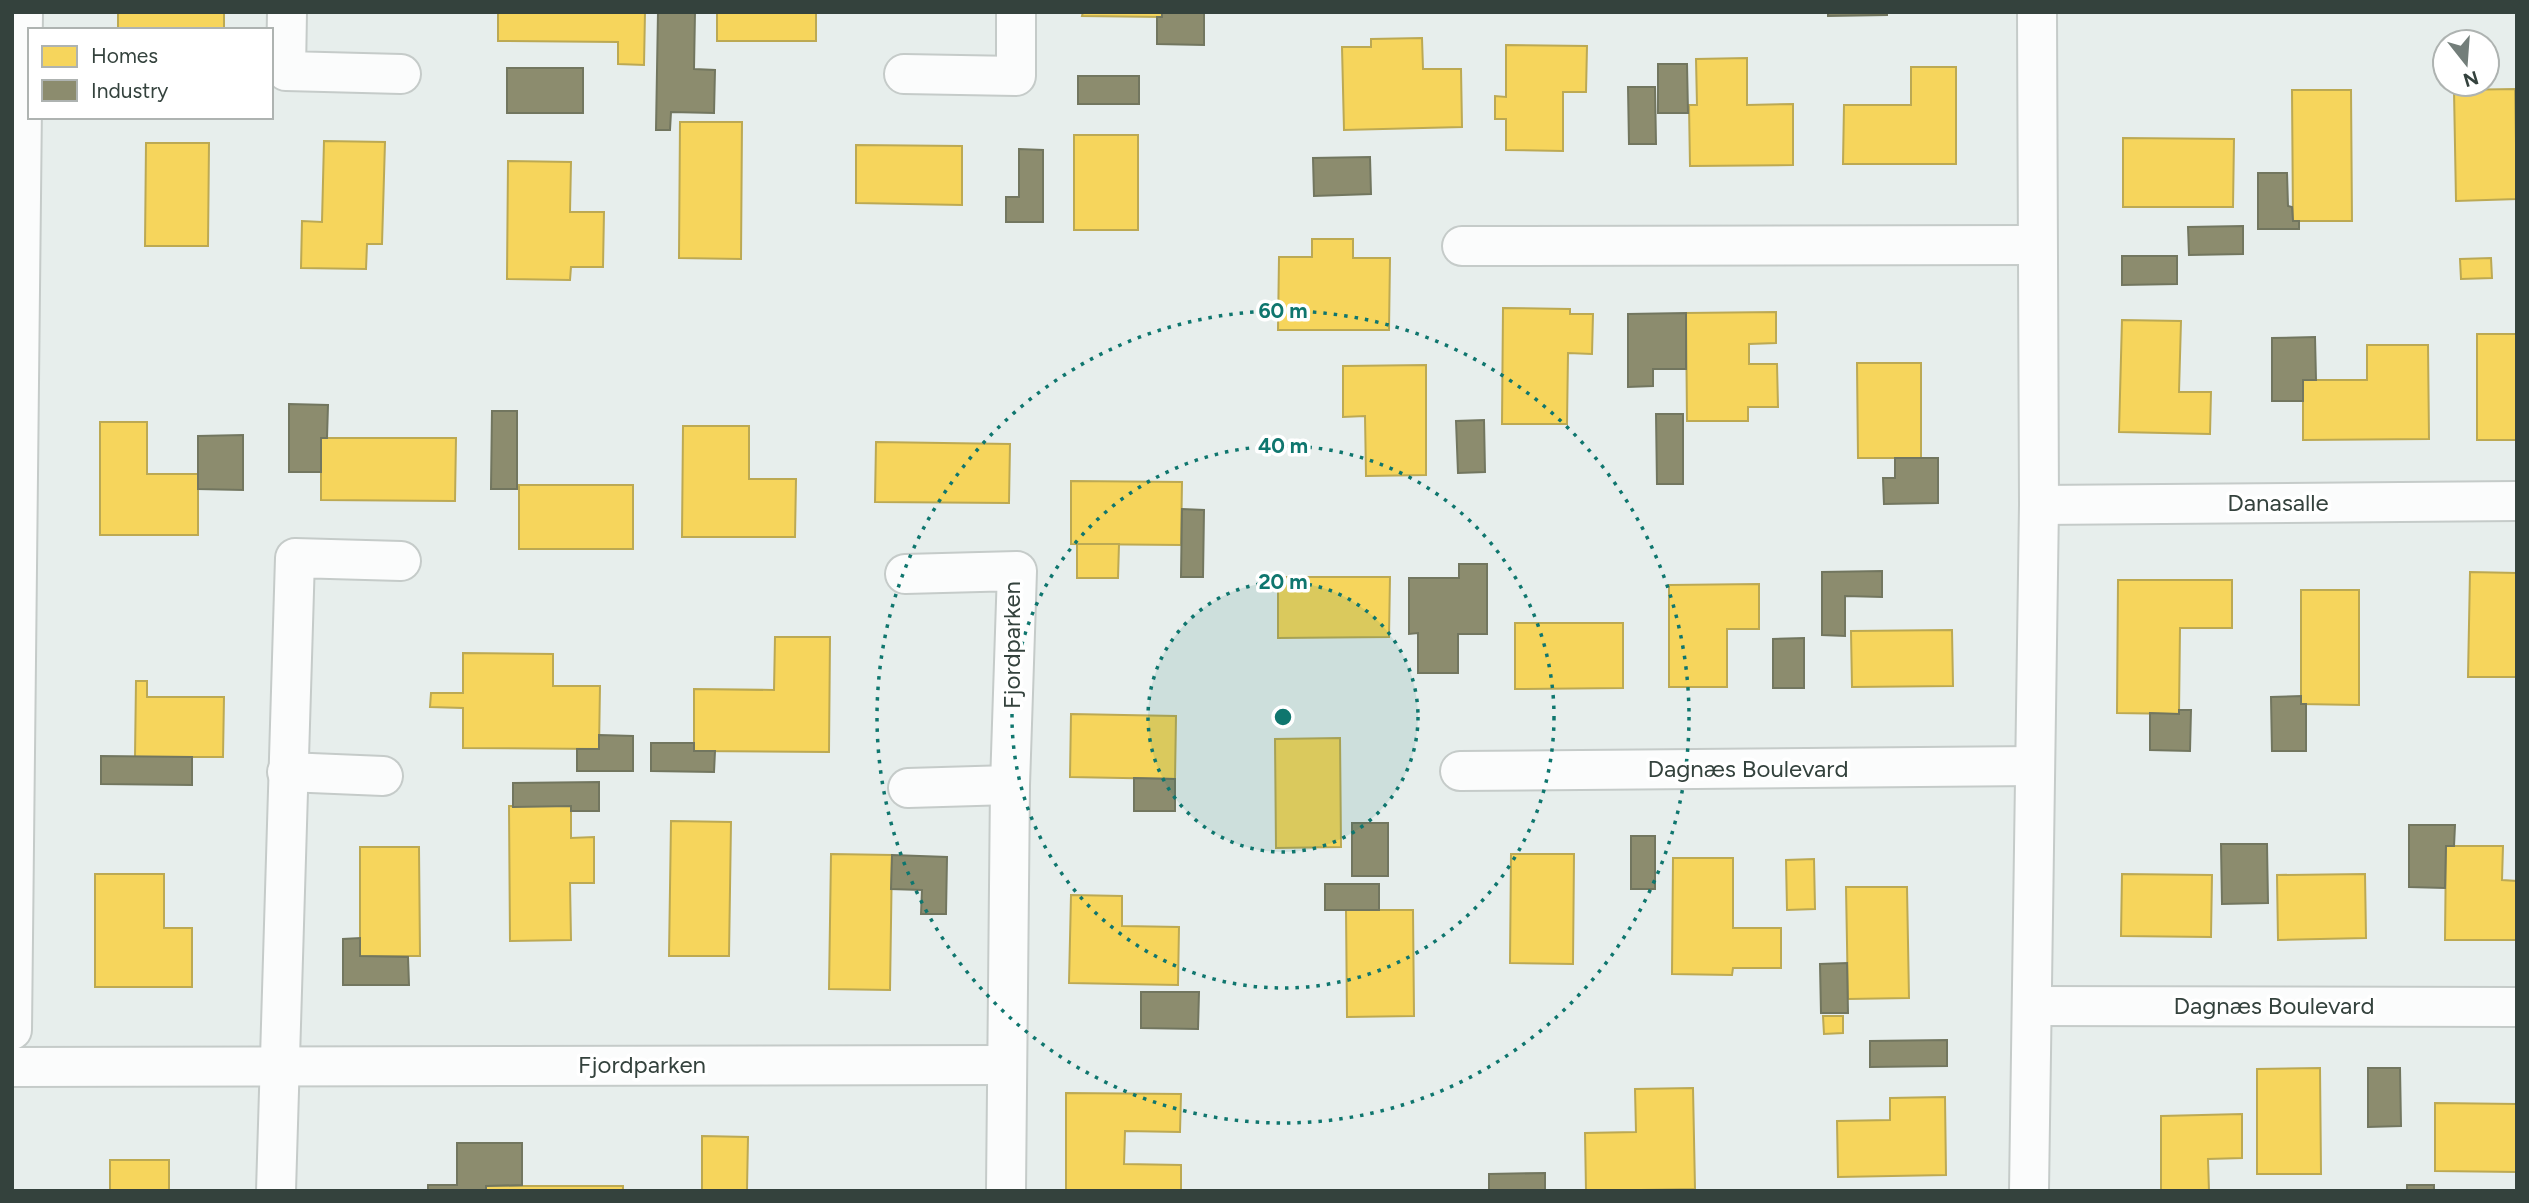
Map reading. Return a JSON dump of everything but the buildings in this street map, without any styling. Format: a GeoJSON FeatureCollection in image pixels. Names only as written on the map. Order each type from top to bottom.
{"type":"FeatureCollection","features":[{"type":"Feature","properties":{"kind":"street"},"geometry":{"type":"LineString","coordinates":[[12,1030],[23,12]]}},
{"type":"Feature","properties":{"kind":"street"},"geometry":{"type":"LineString","coordinates":[[287,12],[286,71],[401,74]]}},
{"type":"Feature","properties":{"kind":"street"},"geometry":{"type":"LineString","coordinates":[[904,74],[1016,76],[1016,12]]}},
{"type":"Feature","properties":{"kind":"street"},"geometry":{"type":"LineString","coordinates":[[2029,1191],[2039,505],[2038,12]]}},
{"type":"Feature","properties":{"kind":"street"},"geometry":{"type":"LineString","coordinates":[[1462,246],[2037,244]]}},
{"type":"Feature","properties":{"kind":"street","name":"Danasalle"},"geometry":{"type":"LineString","coordinates":[[2039,505],[2517,501]]}},
{"type":"Feature","properties":{"kind":"street"},"geometry":{"type":"LineString","coordinates":[[276,1191],[295,558],[401,561]]}},
{"type":"Feature","properties":{"kind":"street","name":"Fjordparken"},"geometry":{"type":"LineString","coordinates":[[905,574],[1017,571],[1010,785],[1006,1191]]}},
{"type":"Feature","properties":{"kind":"street","name":"Dagnæs Boulevard"},"geometry":{"type":"LineString","coordinates":[[1460,772],[2035,766]]}},
{"type":"Feature","properties":{"kind":"street"},"geometry":{"type":"LineString","coordinates":[[287,772],[383,776]]}},
{"type":"Feature","properties":{"kind":"street"},"geometry":{"type":"LineString","coordinates":[[908,788],[1010,785]]}},
{"type":"Feature","properties":{"kind":"street","name":"Dagnæs Boulevard"},"geometry":{"type":"LineString","coordinates":[[2032,1006],[2517,1006]]}},
{"type":"Feature","properties":{"kind":"street","name":"Fjordparken"},"geometry":{"type":"LineString","coordinates":[[12,1067],[1006,1065]]}}]}
